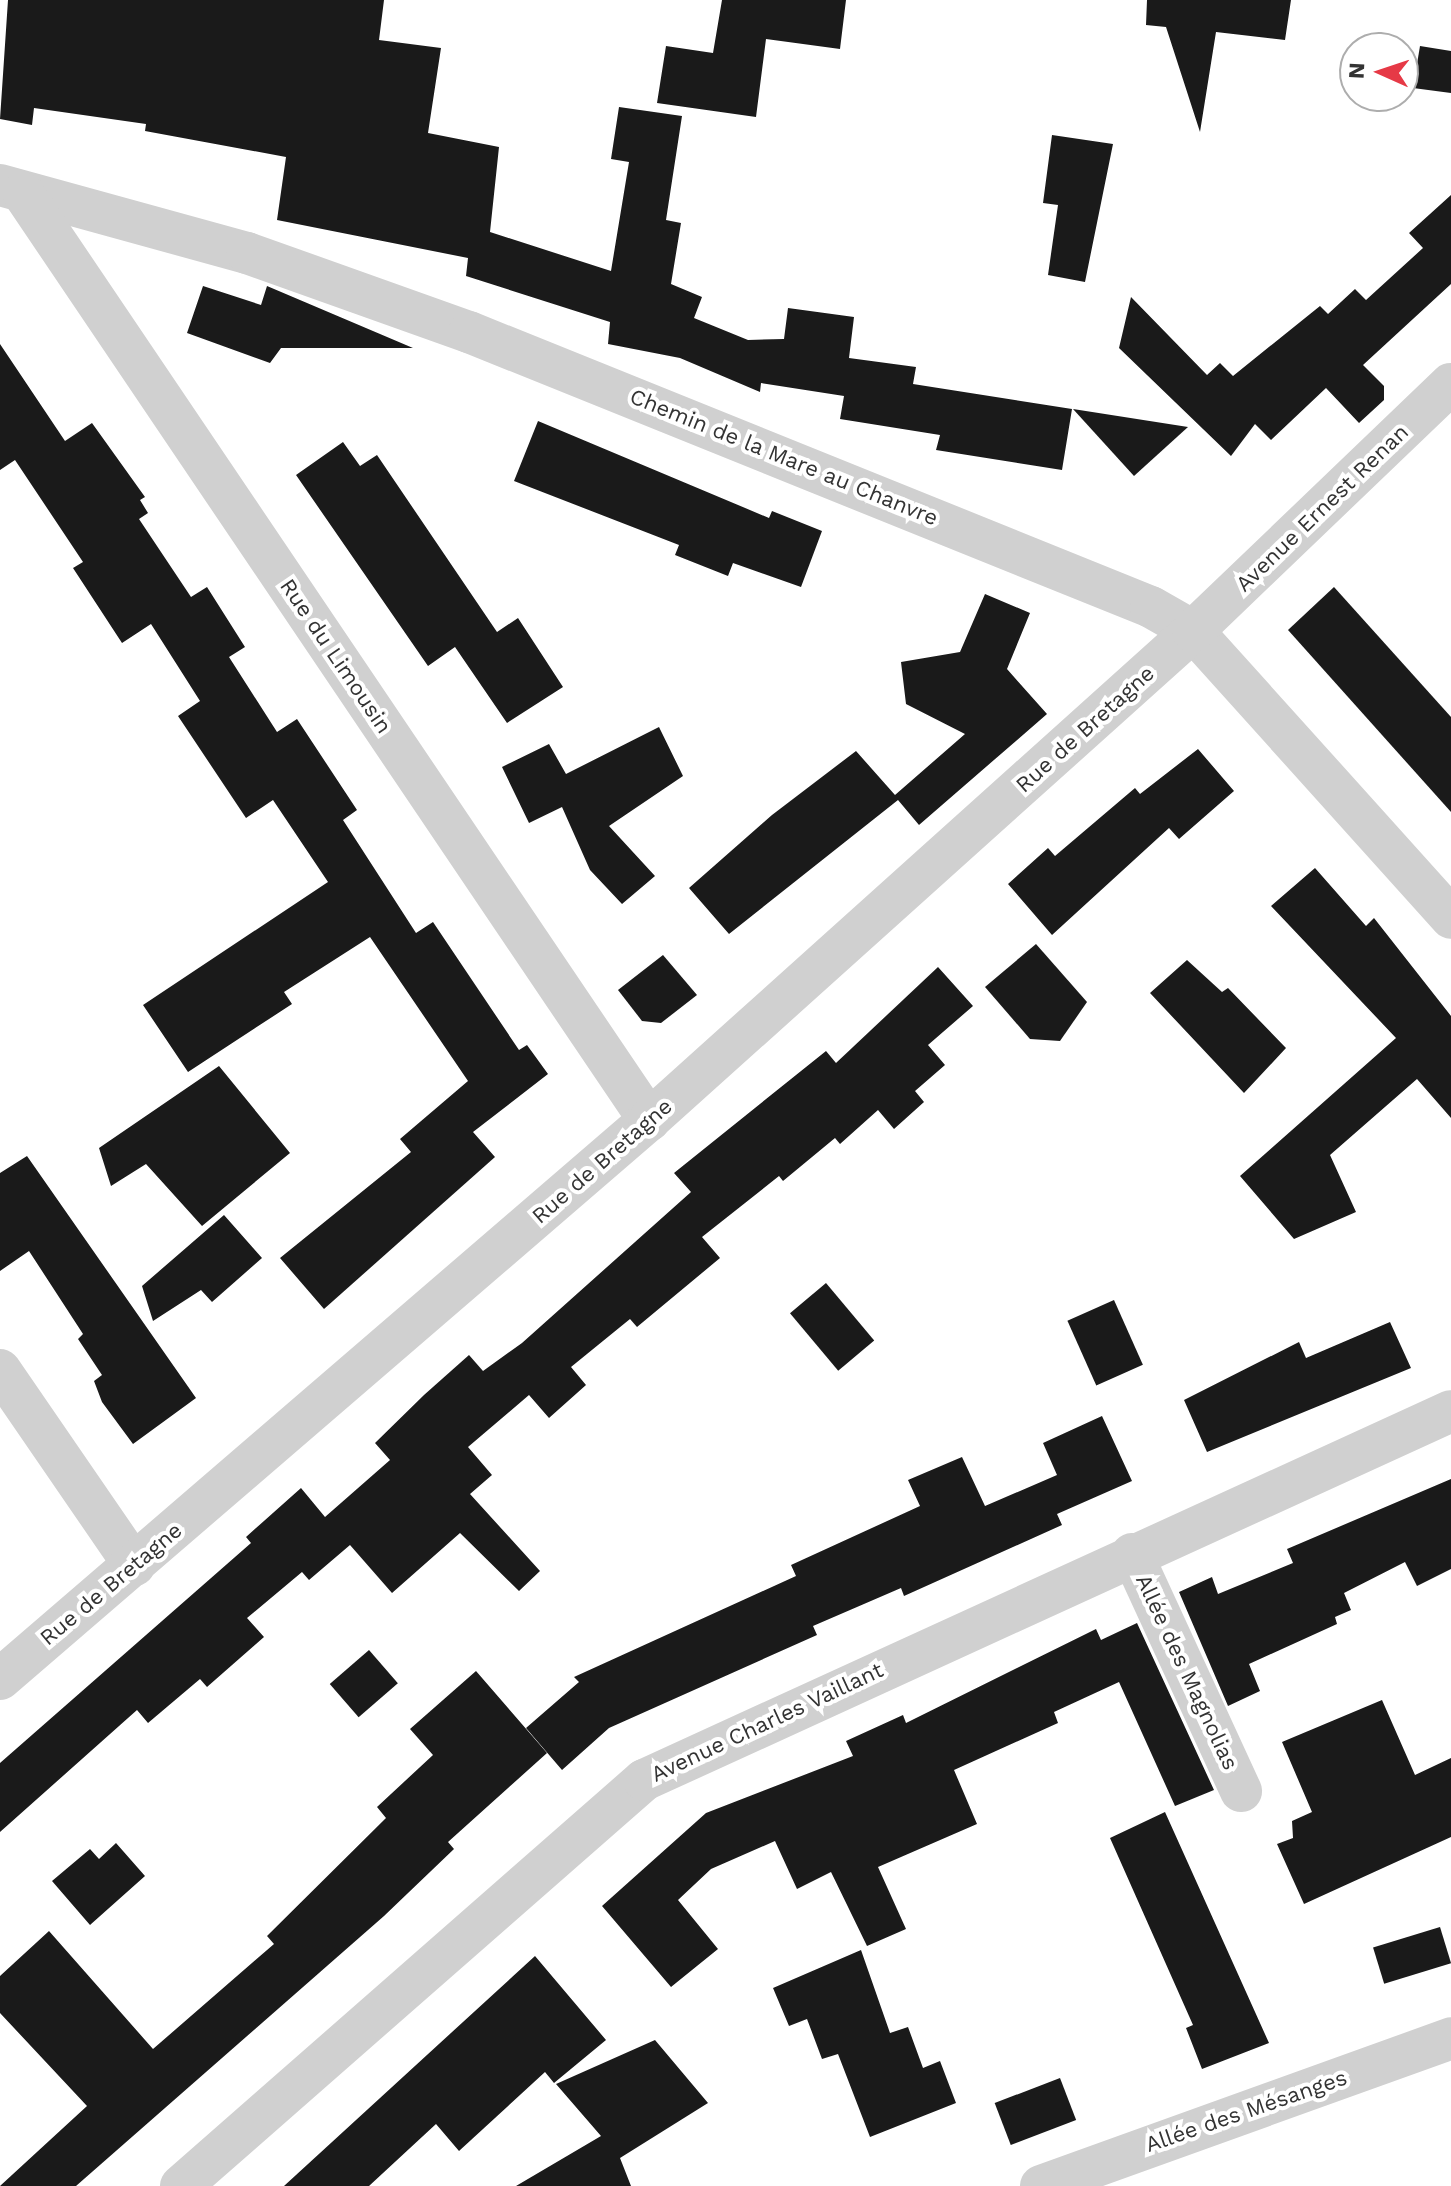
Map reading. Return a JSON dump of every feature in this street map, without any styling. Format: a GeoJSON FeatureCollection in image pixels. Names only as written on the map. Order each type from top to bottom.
{"type":"FeatureCollection","features":[{"type":"Feature","properties":{"kind":"street","name":"Chemin de la Mare au Chanvre"},"geometry":{"type":"LineString","coordinates":[[12,189],[247,253],[469,332],[999,542],[1193,631],[1451,918]]}},
{"type":"Feature","properties":{"kind":"street","name":"Rue du Limousin"},"geometry":{"type":"LineString","coordinates":[[12,189],[649,1120]]}},
{"type":"Feature","properties":{"kind":"street","name":"Avenue Ernest Renan"},"geometry":{"type":"LineString","coordinates":[[1193,631],[1451,384]]}},
{"type":"Feature","properties":{"kind":"street","name":"Rue de Bretagne"},"geometry":{"type":"LineString","coordinates":[[0,1679],[649,1120],[1193,631]]}},
{"type":"Feature","properties":{"kind":"street"},"geometry":{"type":"LineString","coordinates":[[0,1370],[134,1565]]}},
{"type":"Feature","properties":{"kind":"street","name":"Avenue Charles Vaillant"},"geometry":{"type":"LineString","coordinates":[[181,2186],[644,1780],[1132,1554],[1451,1411]]}},
{"type":"Feature","properties":{"kind":"street","name":"Allée des Magnolias"},"geometry":{"type":"LineString","coordinates":[[1132,1554],[1241,1791]]}},
{"type":"Feature","properties":{"kind":"street","name":"Allée des Mésanges"},"geometry":{"type":"LineString","coordinates":[[1041,2186],[1451,2038]]}},
{"type":"Feature","properties":{"kind":"building"},"geometry":{"type":"Polygon","coordinates":[[[8,0],[384,0],[379,40],[441,48],[428,133],[499,147],[490,232],[611,271],[629,162],[611,159],[619,107],[682,116],[666,220],[681,223],[671,284],[702,297],[694,318],[748,340],[784,339],[788,308],[854,317],[849,358],[916,367],[913,384],[1072,409],[1062,470],[936,450],[940,435],[840,419],[844,396],[761,383],[760,392],[680,358],[608,344],[610,322],[466,276],[468,258],[277,220],[286,157],[145,131],[146,124],[34,108],[32,125],[0,119],[8,0]]]}},
{"type":"Feature","properties":{"kind":"building"},"geometry":{"type":"Polygon","coordinates":[[[722,0],[846,0],[840,49],[766,39],[756,117],[657,103],[666,46],[713,53],[722,0]]]}},
{"type":"Feature","properties":{"kind":"building"},"geometry":{"type":"Polygon","coordinates":[[[1147,0],[1291,0],[1285,40],[1216,32],[1200,132],[1166,27],[1146,25],[1147,0]]]}},
{"type":"Feature","properties":{"kind":"building"},"geometry":{"type":"Polygon","coordinates":[[[1420,46],[1451,51],[1451,93],[1419,89],[1420,46]]]}},
{"type":"Feature","properties":{"kind":"building"},"geometry":{"type":"Polygon","coordinates":[[[1052,135],[1113,144],[1085,282],[1048,275],[1058,205],[1043,203],[1052,135]]]}},
{"type":"Feature","properties":{"kind":"building"},"geometry":{"type":"Polygon","coordinates":[[[1451,195],[1451,284],[1363,365],[1384,386],[1384,400],[1359,423],[1326,388],[1271,440],[1255,424],[1231,456],[1119,348],[1131,297],[1207,375],[1220,363],[1233,376],[1320,306],[1328,314],[1355,289],[1366,300],[1423,248],[1409,233],[1451,195]]]}},
{"type":"Feature","properties":{"kind":"building"},"geometry":{"type":"Polygon","coordinates":[[[203,286],[261,305],[267,286],[413,348],[281,348],[270,363],[187,333],[203,286]]]}},
{"type":"Feature","properties":{"kind":"building"},"geometry":{"type":"Polygon","coordinates":[[[0,344],[65,441],[92,423],[145,497],[140,500],[148,513],[139,519],[191,597],[207,587],[245,647],[229,657],[277,732],[297,719],[357,810],[343,820],[416,933],[433,922],[519,1050],[527,1045],[548,1074],[473,1132],[495,1157],[324,1309],[280,1258],[411,1152],[400,1139],[468,1081],[370,937],[284,992],[292,1004],[188,1072],[143,1005],[328,882],[273,800],[246,818],[178,716],[200,701],[151,624],[122,643],[73,568],[83,562],[15,460],[0,470],[0,344]]]}},
{"type":"Feature","properties":{"kind":"building"},"geometry":{"type":"Polygon","coordinates":[[[1073,409],[1188,427],[1134,476],[1073,409]]]}},
{"type":"Feature","properties":{"kind":"building"},"geometry":{"type":"Polygon","coordinates":[[[538,421],[769,518],[772,511],[822,531],[801,587],[733,563],[728,576],[675,555],[679,545],[514,481],[538,421]]]}},
{"type":"Feature","properties":{"kind":"building"},"geometry":{"type":"Polygon","coordinates":[[[343,442],[360,466],[377,455],[497,632],[518,618],[563,687],[507,723],[455,647],[428,666],[296,475],[343,442]]]}},
{"type":"Feature","properties":{"kind":"building"},"geometry":{"type":"Polygon","coordinates":[[[1334,587],[1451,717],[1451,812],[1288,630],[1334,587]]]}},
{"type":"Feature","properties":{"kind":"building"},"geometry":{"type":"Polygon","coordinates":[[[985,594],[1030,613],[1007,669],[1047,714],[919,825],[898,800],[729,934],[689,888],[772,815],[856,751],[895,795],[965,734],[906,704],[901,662],[960,652],[985,594]]]}},
{"type":"Feature","properties":{"kind":"building"},"geometry":{"type":"Polygon","coordinates":[[[659,727],[683,776],[609,826],[655,876],[622,904],[590,870],[562,807],[529,823],[502,767],[549,744],[566,774],[659,727]]]}},
{"type":"Feature","properties":{"kind":"building"},"geometry":{"type":"Polygon","coordinates":[[[1198,749],[1234,791],[1179,839],[1169,828],[1052,935],[1008,884],[1048,848],[1055,856],[1135,788],[1140,794],[1198,749]]]}},
{"type":"Feature","properties":{"kind":"building"},"geometry":{"type":"Polygon","coordinates":[[[1315,868],[1366,926],[1374,918],[1451,1016],[1451,1118],[1417,1079],[1330,1155],[1356,1212],[1294,1239],[1240,1176],[1396,1038],[1271,906],[1315,868]]]}},
{"type":"Feature","properties":{"kind":"building"},"geometry":{"type":"Polygon","coordinates":[[[1036,944],[1087,1002],[1060,1041],[1030,1039],[985,987],[1036,944]]]}},
{"type":"Feature","properties":{"kind":"building"},"geometry":{"type":"Polygon","coordinates":[[[663,955],[697,995],[661,1023],[642,1021],[618,990],[663,955]]]}},
{"type":"Feature","properties":{"kind":"building"},"geometry":{"type":"Polygon","coordinates":[[[1187,960],[1222,992],[1228,988],[1286,1048],[1244,1093],[1150,993],[1187,960]]]}},
{"type":"Feature","properties":{"kind":"building"},"geometry":{"type":"Polygon","coordinates":[[[938,967],[973,1006],[928,1045],[945,1065],[915,1091],[924,1102],[894,1129],[878,1110],[840,1144],[835,1138],[783,1181],[779,1176],[702,1237],[720,1258],[637,1327],[630,1319],[571,1367],[586,1385],[549,1418],[529,1395],[468,1447],[492,1475],[470,1494],[540,1571],[519,1591],[460,1533],[392,1593],[350,1545],[309,1580],[302,1572],[247,1618],[264,1637],[207,1687],[200,1679],[148,1723],[137,1710],[0,1832],[0,1763],[251,1543],[246,1537],[301,1488],[325,1517],[390,1460],[375,1443],[424,1395],[469,1355],[483,1371],[522,1343],[691,1192],[674,1173],[826,1051],[836,1063],[938,967]]]}},
{"type":"Feature","properties":{"kind":"building"},"geometry":{"type":"Polygon","coordinates":[[[219,1066],[290,1153],[202,1226],[146,1164],[111,1186],[99,1148],[219,1066]]]}},
{"type":"Feature","properties":{"kind":"building"},"geometry":{"type":"Polygon","coordinates":[[[27,1156],[196,1398],[133,1444],[102,1402],[94,1381],[102,1375],[78,1339],[83,1334],[29,1251],[0,1271],[0,1173],[27,1156]]]}},
{"type":"Feature","properties":{"kind":"building"},"geometry":{"type":"Polygon","coordinates":[[[224,1215],[262,1258],[212,1302],[201,1290],[153,1321],[142,1286],[224,1215]]]}},
{"type":"Feature","properties":{"kind":"building"},"geometry":{"type":"Polygon","coordinates":[[[826,1283],[874,1340],[838,1371],[790,1313],[826,1283]]]}},
{"type":"Feature","properties":{"kind":"building"},"geometry":{"type":"Polygon","coordinates":[[[1114,1300],[1143,1365],[1096,1386],[1067,1321],[1114,1300]]]}},
{"type":"Feature","properties":{"kind":"building"},"geometry":{"type":"Polygon","coordinates":[[[1390,1322],[1411,1368],[1207,1452],[1184,1400],[1299,1342],[1306,1358],[1390,1322]]]}},
{"type":"Feature","properties":{"kind":"building"},"geometry":{"type":"Polygon","coordinates":[[[1102,1416],[1132,1481],[1057,1514],[1062,1525],[904,1596],[901,1588],[813,1626],[817,1635],[609,1728],[562,1770],[526,1728],[579,1682],[574,1677],[796,1576],[791,1565],[920,1506],[908,1480],[962,1457],[985,1506],[1057,1475],[1043,1443],[1102,1416]]]}},
{"type":"Feature","properties":{"kind":"building"},"geometry":{"type":"Polygon","coordinates":[[[1451,1479],[1451,1569],[1417,1586],[1405,1562],[1344,1593],[1351,1610],[1335,1617],[1337,1624],[1249,1664],[1260,1691],[1228,1706],[1179,1592],[1212,1577],[1218,1594],[1293,1563],[1287,1549],[1451,1479]]]}},
{"type":"Feature","properties":{"kind":"building"},"geometry":{"type":"Polygon","coordinates":[[[1137,1623],[1214,1790],[1175,1806],[1119,1682],[1054,1712],[1058,1723],[954,1770],[977,1824],[878,1867],[906,1929],[867,1946],[831,1872],[797,1889],[775,1841],[711,1869],[678,1900],[718,1949],[671,1987],[602,1906],[706,1813],[853,1756],[846,1741],[903,1715],[906,1723],[1096,1629],[1101,1640],[1137,1623]]]}},
{"type":"Feature","properties":{"kind":"building"},"geometry":{"type":"Polygon","coordinates":[[[369,1650],[398,1683],[359,1717],[330,1684],[369,1650]]]}},
{"type":"Feature","properties":{"kind":"building"},"geometry":{"type":"Polygon","coordinates":[[[476,1671],[547,1753],[448,1842],[454,1849],[384,1916],[76,2186],[0,2186],[87,2106],[0,2013],[0,1976],[49,1931],[153,2049],[274,1944],[267,1936],[386,1818],[377,1807],[433,1755],[410,1729],[476,1671]]]}},
{"type":"Feature","properties":{"kind":"building"},"geometry":{"type":"Polygon","coordinates":[[[1382,1700],[1415,1775],[1451,1758],[1451,1837],[1304,1904],[1277,1844],[1293,1838],[1292,1821],[1312,1812],[1282,1742],[1382,1700]]]}},
{"type":"Feature","properties":{"kind":"building"},"geometry":{"type":"Polygon","coordinates":[[[1165,1812],[1269,2043],[1202,2069],[1186,2028],[1193,2025],[1110,1838],[1165,1812]]]}},
{"type":"Feature","properties":{"kind":"building"},"geometry":{"type":"Polygon","coordinates":[[[116,1843],[145,1876],[90,1925],[52,1881],[90,1849],[99,1859],[116,1843]]]}},
{"type":"Feature","properties":{"kind":"building"},"geometry":{"type":"Polygon","coordinates":[[[1440,1927],[1451,1963],[1384,1984],[1373,1947],[1440,1927]]]}},
{"type":"Feature","properties":{"kind":"building"},"geometry":{"type":"Polygon","coordinates":[[[861,1950],[890,2033],[908,2027],[923,2068],[940,2061],[956,2103],[870,2137],[838,2054],[822,2059],[807,2019],[789,2026],[773,1988],[861,1950]]]}},
{"type":"Feature","properties":{"kind":"building"},"geometry":{"type":"Polygon","coordinates":[[[535,1956],[606,2040],[554,2083],[545,2072],[459,2151],[436,2124],[369,2186],[284,2186],[535,1956]]]}},
{"type":"Feature","properties":{"kind":"building"},"geometry":{"type":"Polygon","coordinates":[[[655,2040],[708,2103],[620,2158],[631,2186],[516,2186],[601,2136],[556,2084],[655,2040]]]}},
{"type":"Feature","properties":{"kind":"building"},"geometry":{"type":"Polygon","coordinates":[[[1060,2078],[1076,2120],[1011,2145],[995,2103],[1060,2078]]]}}]}
